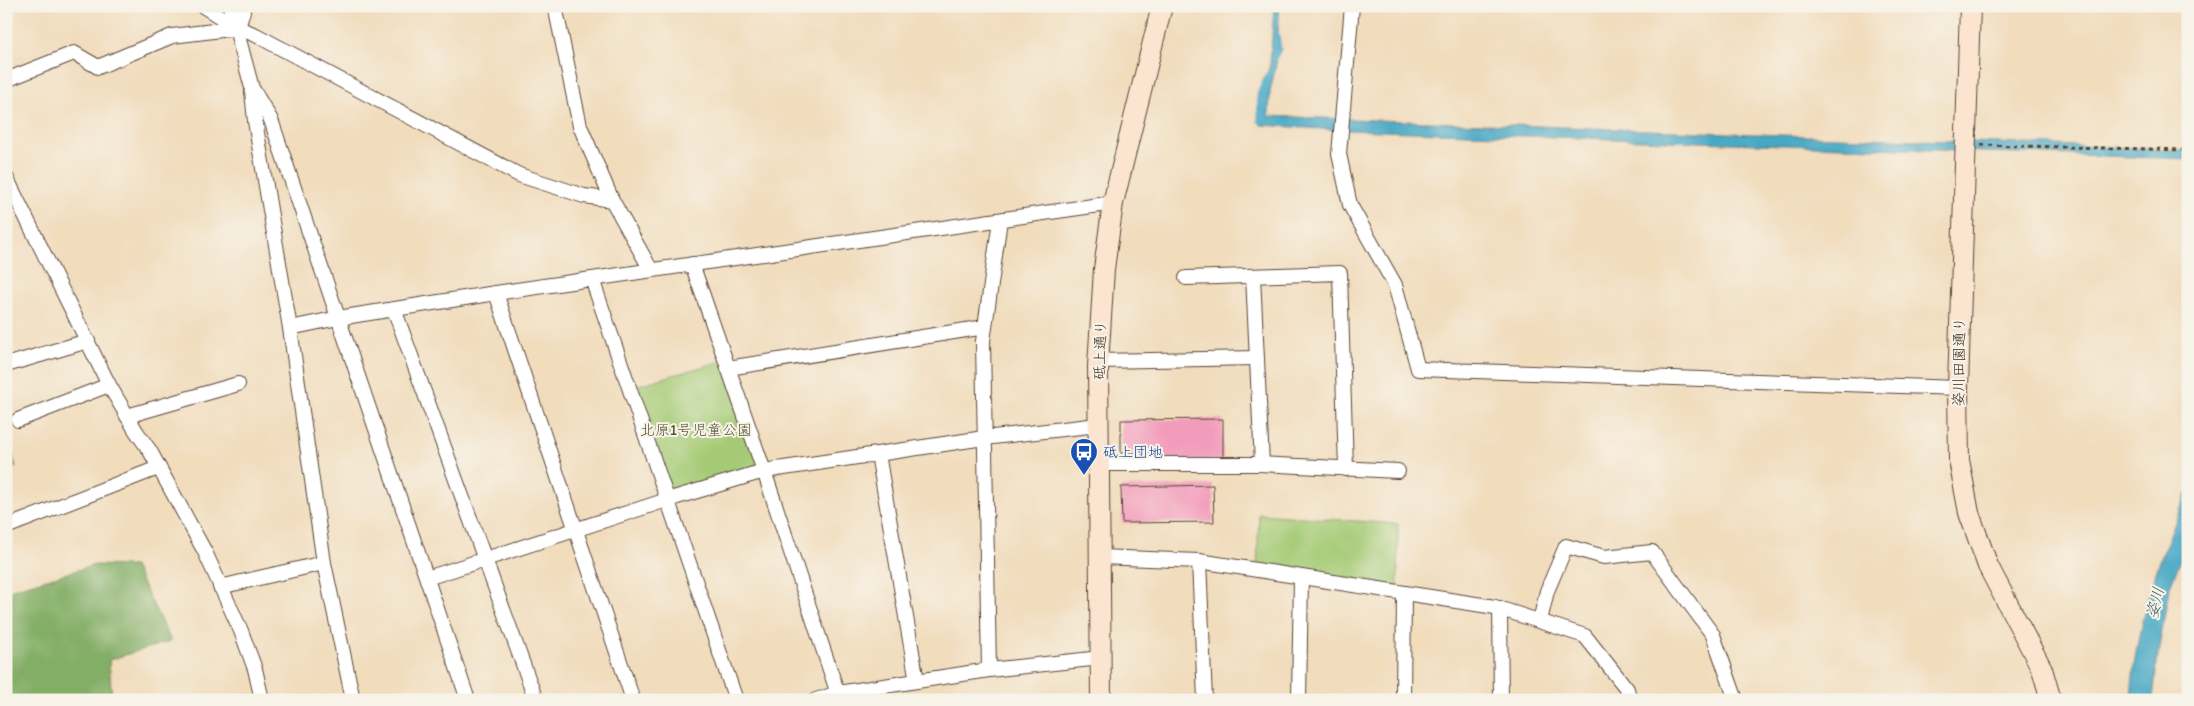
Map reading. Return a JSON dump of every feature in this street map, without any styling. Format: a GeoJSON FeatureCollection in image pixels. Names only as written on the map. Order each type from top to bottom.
{"type":"FeatureCollection","features":[{"type":"Feature","properties":{"kind":"street"},"geometry":{"type":"LineString","coordinates":[[203,6],[238,28],[256,35],[519,175],[584,196],[612,200]]}},
{"type":"Feature","properties":{"kind":"street"},"geometry":{"type":"LineString","coordinates":[[230,6],[238,28],[252,88],[255,121],[290,328],[324,563],[353,700]]}},
{"type":"Feature","properties":{"kind":"street"},"geometry":{"type":"LineString","coordinates":[[238,28],[243,11],[242,6]]}},
{"type":"Feature","properties":{"kind":"street"},"geometry":{"type":"LineString","coordinates":[[555,6],[580,126],[612,200],[651,270]]}},
{"type":"Feature","properties":{"kind":"street","name":"砥上通り"},"geometry":{"type":"LineString","coordinates":[[1101,700],[1098,425],[1104,269],[1113,203],[1162,6]]}},
{"type":"Feature","properties":{"kind":"street"},"geometry":{"type":"LineString","coordinates":[[1352,6],[1339,154],[1350,205],[1395,285],[1418,369],[1958,388]]}},
{"type":"Feature","properties":{"kind":"street","name":"姿川田園通り"},"geometry":{"type":"LineString","coordinates":[[1970,6],[1958,388],[1959,460],[1969,513],[1988,566],[2042,669],[2051,700]]}},
{"type":"Feature","properties":{"kind":"street"},"geometry":{"type":"LineString","coordinates":[[6,80],[74,53],[98,67],[172,36],[238,28]]}},
{"type":"Feature","properties":{"kind":"street"},"geometry":{"type":"LineString","coordinates":[[252,88],[271,120],[468,700]]}},
{"type":"Feature","properties":{"kind":"street"},"geometry":{"type":"LineString","coordinates":[[6,177],[109,385],[205,552],[252,661],[262,700]]}},
{"type":"Feature","properties":{"kind":"street"},"geometry":{"type":"LineString","coordinates":[[290,328],[338,318],[496,293],[1113,203]]}},
{"type":"Feature","properties":{"kind":"street"},"geometry":{"type":"LineString","coordinates":[[989,670],[983,342],[1000,220]]}},
{"type":"Feature","properties":{"kind":"street"},"geometry":{"type":"LineString","coordinates":[[692,264],[839,696]]}},
{"type":"Feature","properties":{"kind":"street"},"geometry":{"type":"LineString","coordinates":[[1186,278],[1340,273],[1346,469]]}},
{"type":"Feature","properties":{"kind":"street"},"geometry":{"type":"LineString","coordinates":[[1253,276],[1262,464]]}},
{"type":"Feature","properties":{"kind":"street"},"geometry":{"type":"LineString","coordinates":[[592,279],[736,700]]}},
{"type":"Feature","properties":{"kind":"street"},"geometry":{"type":"LineString","coordinates":[[496,293],[633,700]]}},
{"type":"Feature","properties":{"kind":"street"},"geometry":{"type":"LineString","coordinates":[[394,309],[536,700]]}},
{"type":"Feature","properties":{"kind":"street"},"geometry":{"type":"LineString","coordinates":[[728,368],[985,327]]}},
{"type":"Feature","properties":{"kind":"street"},"geometry":{"type":"LineString","coordinates":[[6,365],[88,341]]}},
{"type":"Feature","properties":{"kind":"street"},"geometry":{"type":"LineString","coordinates":[[1099,361],[1257,358]]}},
{"type":"Feature","properties":{"kind":"street"},"geometry":{"type":"LineString","coordinates":[[127,416],[238,384]]}},
{"type":"Feature","properties":{"kind":"street"},"geometry":{"type":"LineString","coordinates":[[18,420],[109,385]]}},
{"type":"Feature","properties":{"kind":"street"},"geometry":{"type":"LineString","coordinates":[[427,578],[667,500],[764,471],[984,438],[1098,425]]}},
{"type":"Feature","properties":{"kind":"street"},"geometry":{"type":"LineString","coordinates":[[878,454],[917,681]]}},
{"type":"Feature","properties":{"kind":"street"},"geometry":{"type":"LineString","coordinates":[[1099,464],[1262,464],[1398,471]]}},
{"type":"Feature","properties":{"kind":"street"},"geometry":{"type":"LineString","coordinates":[[6,527],[158,468]]}},
{"type":"Feature","properties":{"kind":"street"},"geometry":{"type":"LineString","coordinates":[[1540,621],[1546,591],[1566,546],[1604,557],[1652,552],[1713,635],[1736,700]]}},
{"type":"Feature","properties":{"kind":"street"},"geometry":{"type":"LineString","coordinates":[[1100,557],[1199,561],[1500,608],[1585,636],[1627,689],[1630,700]]}},
{"type":"Feature","properties":{"kind":"street"},"geometry":{"type":"LineString","coordinates":[[1199,561],[1205,700]]}},
{"type":"Feature","properties":{"kind":"street"},"geometry":{"type":"LineString","coordinates":[[220,587],[324,563]]}},
{"type":"Feature","properties":{"kind":"street"},"geometry":{"type":"LineString","coordinates":[[1300,700],[1301,576]]}},
{"type":"Feature","properties":{"kind":"street"},"geometry":{"type":"LineString","coordinates":[[1403,700],[1404,592]]}},
{"type":"Feature","properties":{"kind":"street"},"geometry":{"type":"LineString","coordinates":[[1500,608],[1501,700]]}},
{"type":"Feature","properties":{"kind":"street"},"geometry":{"type":"LineString","coordinates":[[816,700],[989,670],[1101,658]]}},
{"type":"Feature","properties":{"kind":"path"},"geometry":{"type":"LineString","coordinates":[[1967,144],[2188,150]]}},
{"type":"Feature","properties":{"kind":"green space","name":"北原1号児童公園"},"geometry":{"type":"Polygon","coordinates":[[[725,360],[764,471],[667,500],[629,388],[725,360]]]}},
{"type":"Feature","properties":{"kind":"green space"},"geometry":{"type":"Polygon","coordinates":[[[6,433],[16,467],[6,470],[6,433]]]}},
{"type":"Feature","properties":{"kind":"green space"},"geometry":{"type":"Polygon","coordinates":[[[1259,514],[1398,524],[1398,592],[1257,570],[1259,514]]]}},
{"type":"Feature","properties":{"kind":"green space"},"geometry":{"type":"Polygon","coordinates":[[[95,565],[134,566],[171,641],[109,660],[112,700],[6,700],[6,591],[95,565]]]}},
{"type":"Feature","properties":{"kind":"water"},"geometry":{"type":"Polygon","coordinates":[[[1274,6],[1280,6],[1276,65],[1270,92],[1269,116],[2188,150],[2188,159],[1322,129],[1261,125],[1261,94],[1270,64],[1274,6]]]}},
{"type":"Feature","properties":{"kind":"water","name":"姿川"},"geometry":{"type":"Polygon","coordinates":[[[2188,492],[2188,542],[2169,589],[2158,654],[2153,700],[2131,700],[2137,645],[2149,593],[2157,568],[2188,492]]]}},
{"type":"Feature","properties":{"kind":"building"},"geometry":{"type":"Polygon","coordinates":[[[1223,419],[1223,460],[1149,461],[1148,453],[1121,453],[1121,420],[1223,419]]]}},
{"type":"Feature","properties":{"kind":"building"},"geometry":{"type":"Polygon","coordinates":[[[1213,485],[1214,522],[1122,523],[1121,487],[1213,485]]]}},
{"type":"Feature","properties":{"kind":"waterway"},"geometry":{"type":"LineString","coordinates":[[1274,59],[1279,49],[1277,34]]}},
{"type":"Feature","properties":{"kind":"waterway"},"geometry":{"type":"LineString","coordinates":[[1268,74],[1259,94],[1260,121],[1268,122]]}},
{"type":"Feature","properties":{"kind":"place","name":"砥上団地"},"geometry":{"type":"Point","coordinates":[1084,476]}}]}
